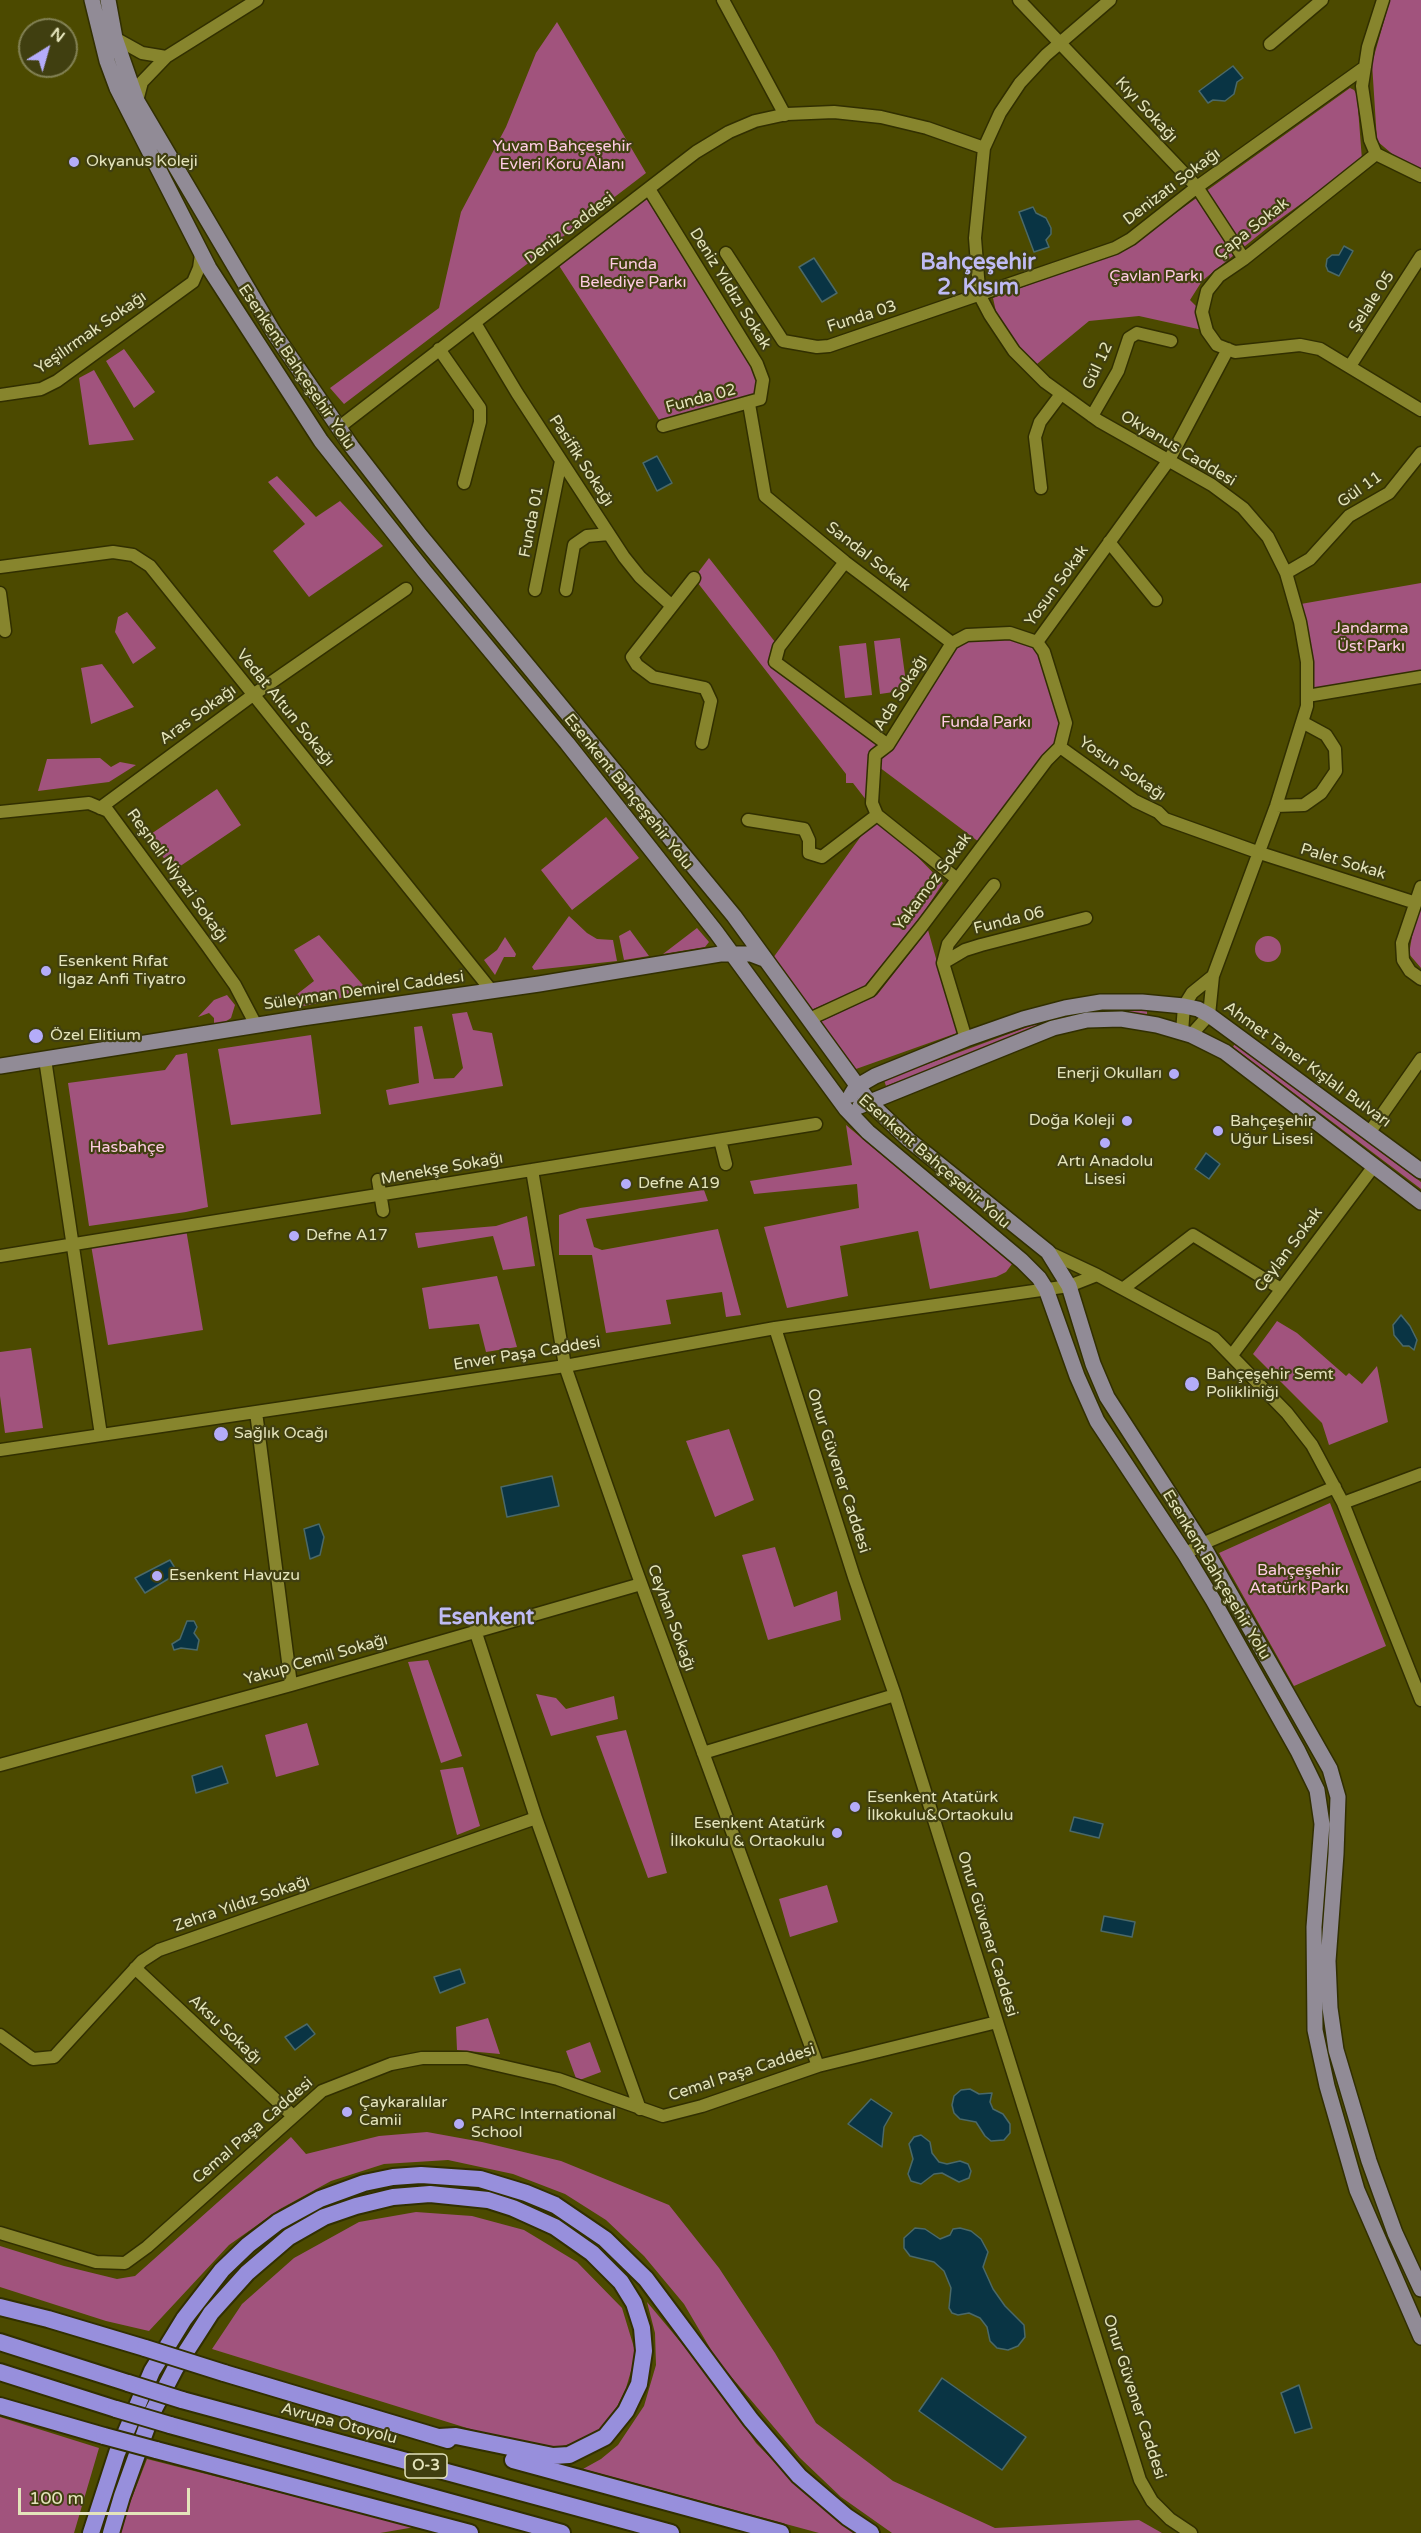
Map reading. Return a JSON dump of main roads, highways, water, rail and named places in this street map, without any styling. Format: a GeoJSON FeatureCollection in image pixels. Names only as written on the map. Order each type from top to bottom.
{"type":"FeatureCollection","features":[{"type":"Feature","properties":{"kind":"highway"},"geometry":{"type":"LineString","coordinates":[[91,2533],[117,2453],[152,2371],[184,2319],[222,2270],[248,2245],[278,2222],[320,2199],[393,2176],[447,2175],[480,2179],[502,2185],[555,2205],[583,2223],[622,2254],[674,2314],[773,2447],[822,2496],[872,2533]]}},
{"type":"Feature","properties":{"kind":"highway"},"geometry":{"type":"LineString","coordinates":[[111,2533],[152,2413],[175,2369],[211,2313],[247,2272],[289,2237],[324,2217],[356,2206],[393,2197],[430,2194],[488,2200],[513,2208],[555,2227],[592,2253],[621,2282],[634,2303],[642,2328],[644,2351],[639,2384],[626,2411],[605,2437],[569,2455],[552,2456],[456,2436],[439,2437]]}},
{"type":"Feature","properties":{"kind":"highway"},"geometry":{"type":"LineString","coordinates":[[0,2299],[48,2319]]}},
{"type":"Feature","properties":{"kind":"highway"},"geometry":{"type":"LineString","coordinates":[[0,2307],[146,2348],[551,2471],[781,2533]]}},
{"type":"Feature","properties":{"kind":"highway","name":"Avrupa Otoyolu"},"geometry":{"type":"LineString","coordinates":[[0,2342],[182,2400],[671,2533]]}},
{"type":"Feature","properties":{"kind":"highway","name":"O-3"},"geometry":{"type":"LineString","coordinates":[[0,2372],[170,2425],[562,2533]]}},
{"type":"Feature","properties":{"kind":"highway"},"geometry":{"type":"LineString","coordinates":[[0,2406],[104,2436],[470,2533]]}},
{"type":"Feature","properties":{"kind":"main road","name":"Esenkent Bahçeşehir Yolu"},"geometry":{"type":"LineString","coordinates":[[92,0],[107,61],[117,88],[201,254],[321,441],[425,572],[567,743],[732,953],[846,1109],[868,1132],[1022,1261],[1039,1278],[1058,1288],[1107,1397],[1202,1544],[1330,1768],[1338,1797],[1328,1961],[1330,2008],[1336,2050],[1354,2115],[1379,2189],[1395,2233],[1421,2289]]}},
{"type":"Feature","properties":{"kind":"main road","name":"Esenkent Bahçeşehir Yolu"},"geometry":{"type":"LineString","coordinates":[[108,0],[115,39],[136,101],[274,333],[338,428],[420,535],[739,924],[856,1087],[909,1140],[1048,1252],[1077,1376],[1098,1421],[1185,1554],[1293,1741],[1317,1790],[1322,1824],[1314,1928],[1315,2030],[1327,2086],[1357,2190],[1421,2337]]}},
{"type":"Feature","properties":{"kind":"main road"},"geometry":{"type":"LineString","coordinates":[[321,441],[338,428]]}},
{"type":"Feature","properties":{"kind":"main road"},"geometry":{"type":"LineString","coordinates":[[732,953],[739,943],[739,924]]}},
{"type":"Feature","properties":{"kind":"main road","name":"Süleyman Demirel Caddesi"},"geometry":{"type":"LineString","coordinates":[[0,1066],[732,953],[751,954],[764,959]]}},
{"type":"Feature","properties":{"kind":"main road","name":"Ahmet Taner Kışlalı Bulvarı"},"geometry":{"type":"LineString","coordinates":[[856,1087],[871,1077],[966,1039],[1023,1019],[1065,1008],[1101,1002],[1142,1002],[1184,1006],[1198,1009],[1209,1015],[1421,1171]]}},
{"type":"Feature","properties":{"kind":"main road"},"geometry":{"type":"LineString","coordinates":[[846,1109],[870,1103],[1053,1028],[1087,1020],[1121,1019],[1187,1034],[1225,1052],[1421,1202]]}},
{"type":"Feature","properties":{"kind":"main road"},"geometry":{"type":"LineString","coordinates":[[846,1109],[856,1087]]}},
{"type":"Feature","properties":{"kind":"water"},"geometry":{"type":"Polygon","coordinates":[[[1233,66],[1243,78],[1237,82],[1234,94],[1225,101],[1213,100],[1208,103],[1199,91],[1233,66]]]}},
{"type":"Feature","properties":{"kind":"water"},"geometry":{"type":"Polygon","coordinates":[[[1033,207],[1036,213],[1046,218],[1051,228],[1051,234],[1046,240],[1049,247],[1034,252],[1019,212],[1033,207]]]}},
{"type":"Feature","properties":{"kind":"water"},"geometry":{"type":"Polygon","coordinates":[[[1344,246],[1353,251],[1339,276],[1328,271],[1327,259],[1332,255],[1339,255],[1344,246]]]}},
{"type":"Feature","properties":{"kind":"water"},"geometry":{"type":"Polygon","coordinates":[[[814,258],[837,293],[822,302],[799,267],[814,258]]]}},
{"type":"Feature","properties":{"kind":"water"},"geometry":{"type":"Polygon","coordinates":[[[657,456],[672,483],[657,491],[643,463],[657,456]]]}},
{"type":"Feature","properties":{"kind":"water"},"geometry":{"type":"Polygon","coordinates":[[[1206,1153],[1220,1164],[1209,1179],[1195,1169],[1206,1153]]]}},
{"type":"Feature","properties":{"kind":"water"},"geometry":{"type":"Polygon","coordinates":[[[1401,1315],[1417,1340],[1414,1350],[1409,1346],[1403,1346],[1394,1335],[1393,1325],[1401,1315]]]}},
{"type":"Feature","properties":{"kind":"water"},"geometry":{"type":"Polygon","coordinates":[[[552,1476],[559,1506],[507,1517],[501,1487],[552,1476]]]}},
{"type":"Feature","properties":{"kind":"water","name":"Esenkent Havuzu"},"geometry":{"type":"Polygon","coordinates":[[[319,1524],[324,1537],[320,1555],[310,1559],[304,1529],[319,1524]]]}},
{"type":"Feature","properties":{"kind":"water","name":"Esenkent Havuzu"},"geometry":{"type":"Polygon","coordinates":[[[170,1560],[178,1573],[145,1593],[135,1578],[170,1560]]]}},
{"type":"Feature","properties":{"kind":"water","name":"Esenkent Havuzu"},"geometry":{"type":"Polygon","coordinates":[[[187,1621],[194,1621],[197,1627],[194,1633],[199,1640],[197,1650],[181,1648],[174,1650],[172,1644],[180,1639],[187,1621]]]}},
{"type":"Feature","properties":{"kind":"water"},"geometry":{"type":"Polygon","coordinates":[[[222,1766],[228,1783],[196,1793],[192,1776],[222,1766]]]}},
{"type":"Feature","properties":{"kind":"water"},"geometry":{"type":"Polygon","coordinates":[[[1074,1817],[1103,1824],[1099,1838],[1070,1831],[1074,1817]]]}},
{"type":"Feature","properties":{"kind":"water"},"geometry":{"type":"Polygon","coordinates":[[[1104,1916],[1135,1922],[1132,1937],[1101,1931],[1104,1916]]]}},
{"type":"Feature","properties":{"kind":"water"},"geometry":{"type":"Polygon","coordinates":[[[460,1969],[465,1983],[440,1993],[434,1977],[460,1969]]]}},
{"type":"Feature","properties":{"kind":"water"},"geometry":{"type":"Polygon","coordinates":[[[307,2024],[315,2034],[295,2050],[285,2037],[307,2024]]]}},
{"type":"Feature","properties":{"kind":"water"},"geometry":{"type":"Polygon","coordinates":[[[970,2089],[979,2094],[992,2093],[990,2102],[993,2109],[1003,2114],[1010,2124],[1010,2133],[1004,2140],[991,2141],[976,2122],[960,2119],[954,2113],[952,2105],[954,2096],[961,2090],[970,2089]]]}},
{"type":"Feature","properties":{"kind":"water"},"geometry":{"type":"Polygon","coordinates":[[[871,2099],[892,2113],[884,2127],[882,2147],[848,2124],[871,2099]]]}},
{"type":"Feature","properties":{"kind":"water"},"geometry":{"type":"Polygon","coordinates":[[[921,2135],[930,2142],[932,2153],[939,2162],[947,2164],[960,2161],[968,2164],[971,2171],[969,2178],[959,2182],[942,2173],[934,2174],[921,2184],[911,2181],[908,2174],[913,2159],[909,2144],[914,2137],[921,2135]]]}},
{"type":"Feature","properties":{"kind":"water"},"geometry":{"type":"Polygon","coordinates":[[[915,2228],[925,2229],[940,2239],[950,2235],[953,2229],[960,2228],[971,2231],[981,2239],[988,2252],[983,2267],[993,2289],[1005,2306],[1024,2325],[1025,2337],[1018,2346],[1008,2350],[997,2348],[990,2341],[987,2327],[980,2318],[969,2313],[958,2315],[952,2313],[949,2308],[951,2288],[944,2271],[934,2262],[910,2256],[904,2248],[904,2238],[915,2228]]]}},
{"type":"Feature","properties":{"kind":"water"},"geometry":{"type":"Polygon","coordinates":[[[942,2378],[1026,2437],[1002,2470],[919,2411],[942,2378]]]}},
{"type":"Feature","properties":{"kind":"water"},"geometry":{"type":"Polygon","coordinates":[[[1299,2385],[1312,2428],[1295,2433],[1281,2393],[1299,2385]]]}},
{"type":"Feature","properties":{"kind":"place","name":"Okyanus Koleji"},"geometry":{"type":"Point","coordinates":[74,162]}},
{"type":"Feature","properties":{"kind":"place","name":"Esenkent Rıfat Ilgaz Anfi Tiyatro"},"geometry":{"type":"Point","coordinates":[46,971]}},
{"type":"Feature","properties":{"kind":"place","name":"Özel Elitium"},"geometry":{"type":"Point","coordinates":[36,1036]}},
{"type":"Feature","properties":{"kind":"place","name":"Enerji Okulları"},"geometry":{"type":"Point","coordinates":[1174,1074]}},
{"type":"Feature","properties":{"kind":"place","name":"Doğa Koleji"},"geometry":{"type":"Point","coordinates":[1127,1121]}},
{"type":"Feature","properties":{"kind":"place","name":"Bahçeşehir Uğur Lisesi"},"geometry":{"type":"Point","coordinates":[1218,1131]}},
{"type":"Feature","properties":{"kind":"place","name":"Artı Anadolu Lisesi"},"geometry":{"type":"Point","coordinates":[1105,1143]}},
{"type":"Feature","properties":{"kind":"place","name":"Defne A19"},"geometry":{"type":"Point","coordinates":[626,1184]}},
{"type":"Feature","properties":{"kind":"place","name":"Defne A17"},"geometry":{"type":"Point","coordinates":[294,1236]}},
{"type":"Feature","properties":{"kind":"place","name":"Bahçeşehir Semt Polikliniği"},"geometry":{"type":"Point","coordinates":[1192,1384]}},
{"type":"Feature","properties":{"kind":"place","name":"Sağlık Ocağı"},"geometry":{"type":"Point","coordinates":[221,1434]}},
{"type":"Feature","properties":{"kind":"place","name":"Esenkent Havuzu"},"geometry":{"type":"Point","coordinates":[157,1576]}},
{"type":"Feature","properties":{"kind":"place","name":"Esenkent Atatürk İlkokulu&Ortaokulu"},"geometry":{"type":"Point","coordinates":[855,1807]}},
{"type":"Feature","properties":{"kind":"place","name":"Esenkent Atatürk İlkokulu & Ortaokulu"},"geometry":{"type":"Point","coordinates":[837,1833]}},
{"type":"Feature","properties":{"kind":"place","name":"Çaykaralılar Camii"},"geometry":{"type":"Point","coordinates":[347,2112]}},
{"type":"Feature","properties":{"kind":"place","name":"PARC International School"},"geometry":{"type":"Point","coordinates":[459,2124]}},
{"type":"Feature","properties":{"kind":"district","name":"Bahçeşehir 2. Kısım"},"geometry":{"type":"Point","coordinates":[978,276]}},
{"type":"Feature","properties":{"kind":"district","name":"Esenkent"},"geometry":{"type":"Point","coordinates":[486,1618]}},
{"type":"Feature","properties":{"kind":"park label","name":"Yuvam Bahçeşehir Evleri Koru Alanı"},"geometry":{"type":"Point","coordinates":[562,156]}},
{"type":"Feature","properties":{"kind":"park label","name":"Funda Belediye Parkı"},"geometry":{"type":"Point","coordinates":[633,274]}},
{"type":"Feature","properties":{"kind":"park label","name":"Çavlan Parkı"},"geometry":{"type":"Point","coordinates":[1156,277]}},
{"type":"Feature","properties":{"kind":"park label","name":"Jandarma Üst Parkı"},"geometry":{"type":"Point","coordinates":[1371,638]}},
{"type":"Feature","properties":{"kind":"park label","name":"Funda Parkı"},"geometry":{"type":"Point","coordinates":[986,723]}},
{"type":"Feature","properties":{"kind":"park label","name":"Hasbahçe"},"geometry":{"type":"Point","coordinates":[127,1148]}},
{"type":"Feature","properties":{"kind":"park label","name":"Bahçeşehir Atatürk Parkı"},"geometry":{"type":"Point","coordinates":[1299,1580]}}]}
